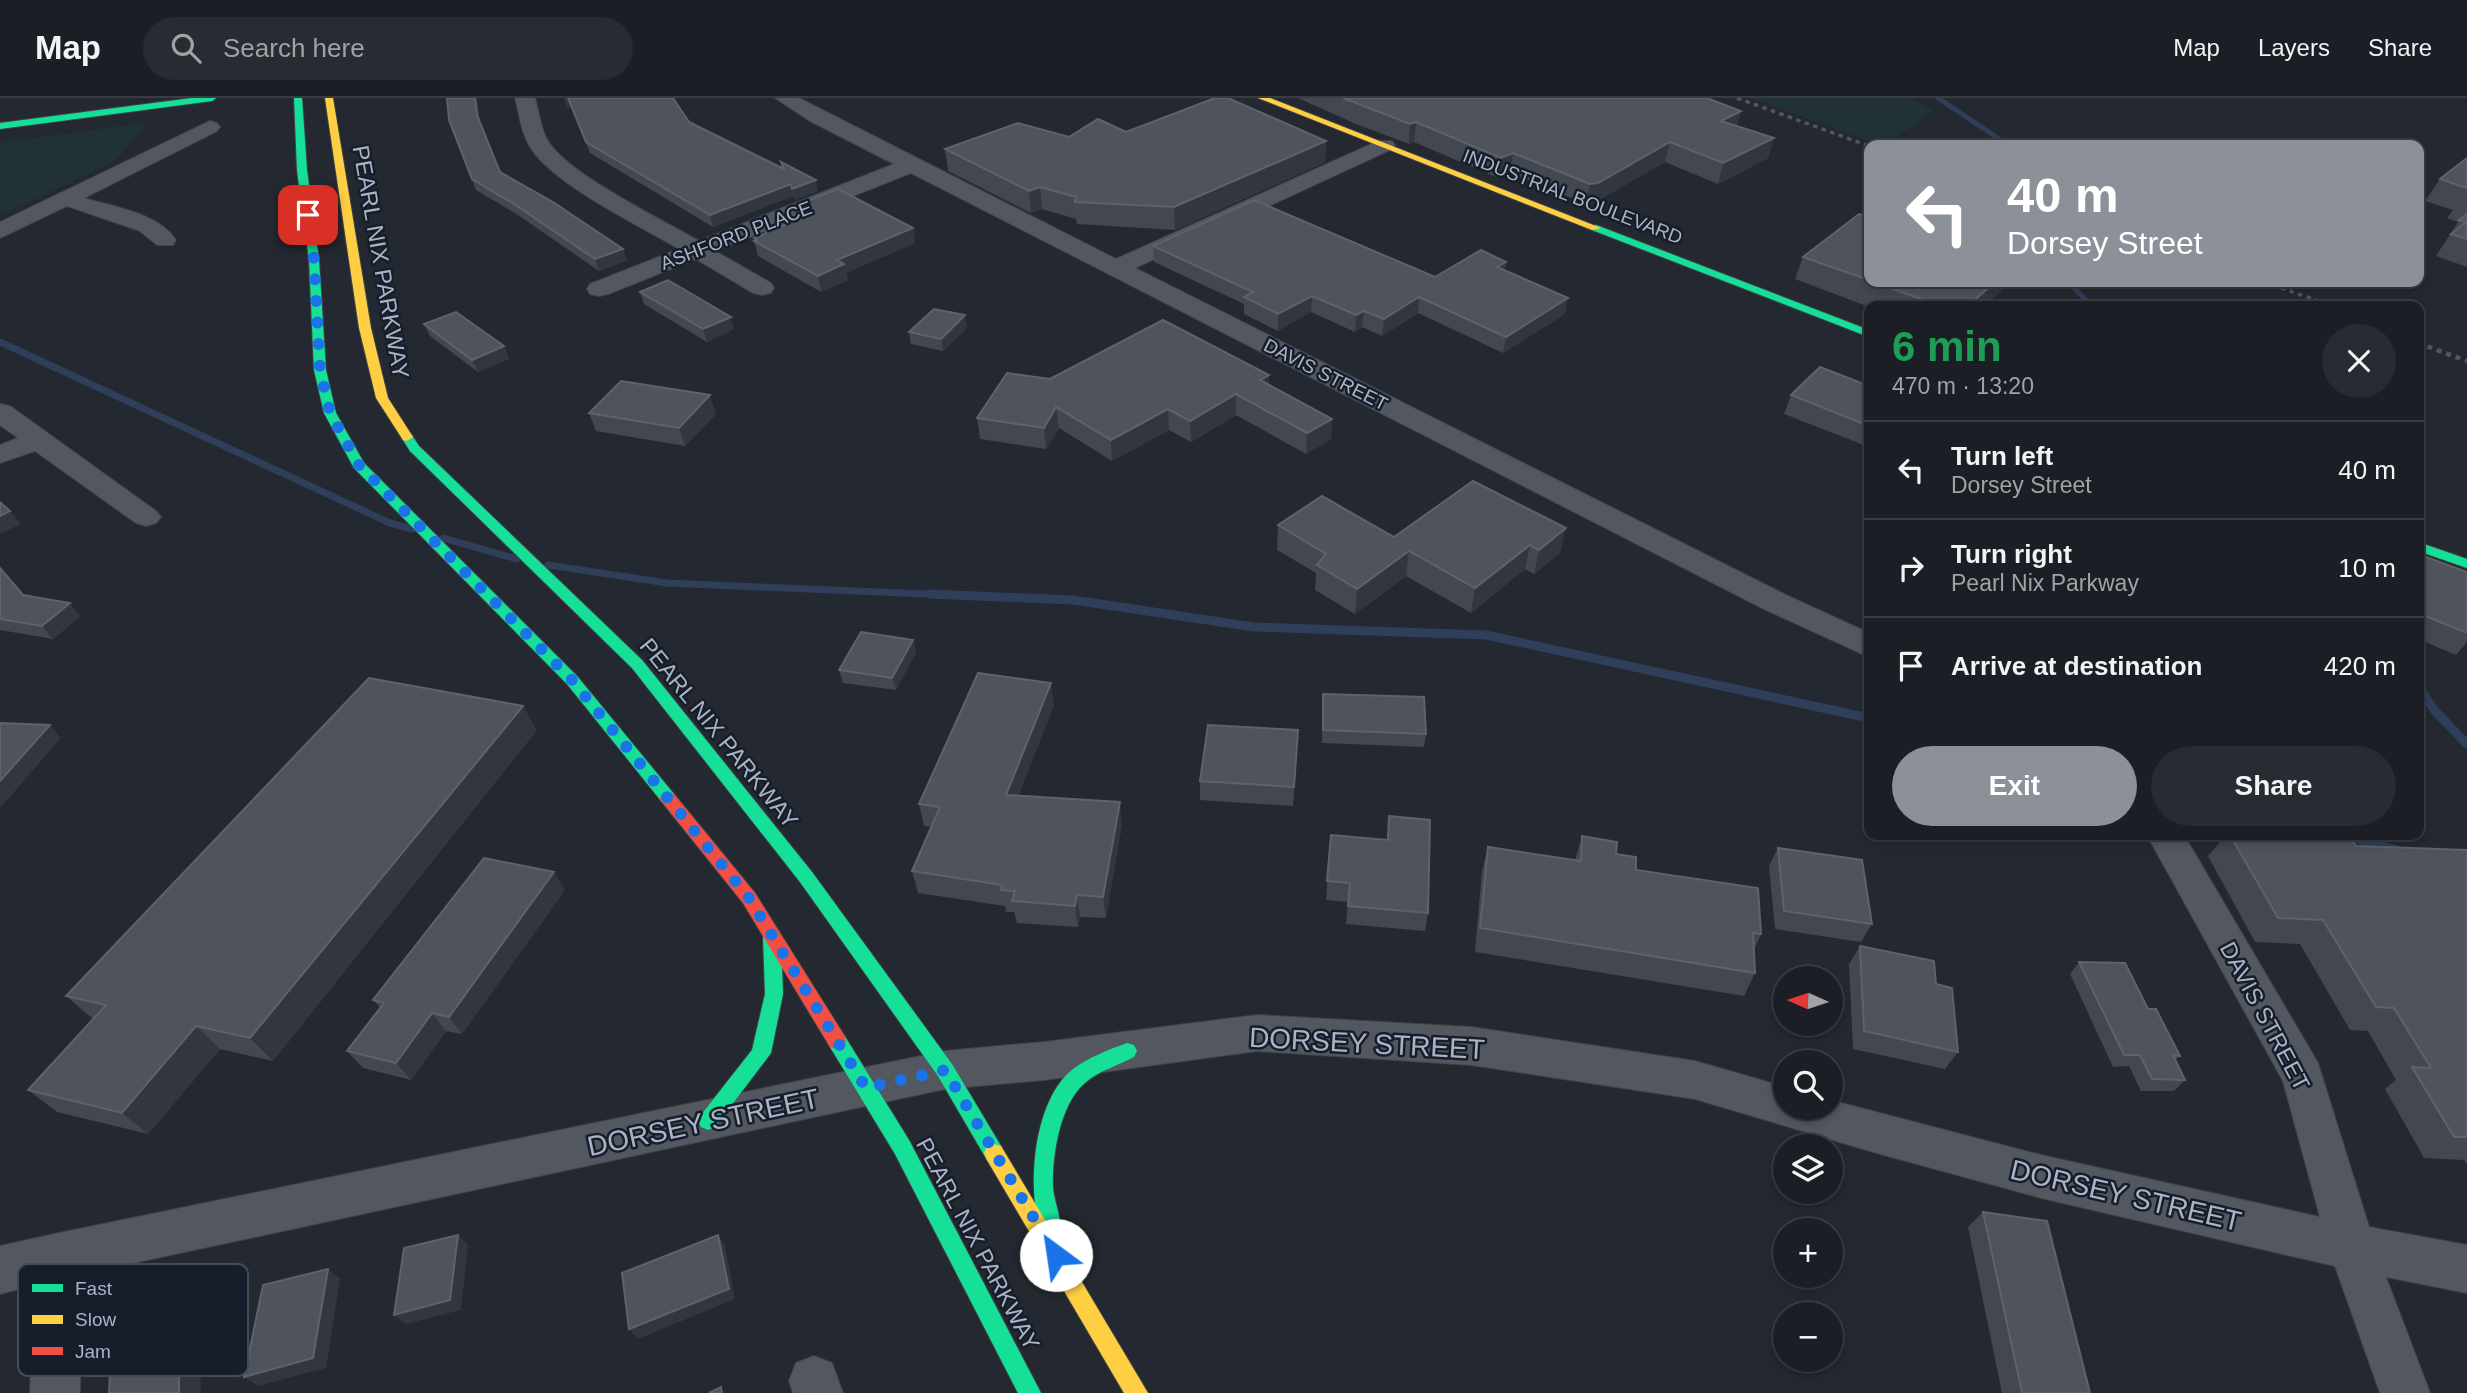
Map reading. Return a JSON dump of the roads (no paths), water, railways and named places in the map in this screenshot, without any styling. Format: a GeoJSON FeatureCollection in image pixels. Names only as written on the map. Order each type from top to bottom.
{"type":"FeatureCollection","features":[{"type":"Feature","properties":{"kind":"main road"},"geometry":{"type":"LineString","coordinates":[[0,116],[137,98]]}},
{"type":"Feature","properties":{"kind":"main road"},"geometry":{"type":"LineString","coordinates":[[0,126],[212,98]]}},
{"type":"Feature","properties":{"kind":"main road","name":"PEARL NIX PARKWAY"},"geometry":{"type":"LineString","coordinates":[[298,98],[302,170],[314,260],[320,370],[330,413],[359,465],[572,680],[749,898],[902,1147],[1030,1393]]}},
{"type":"Feature","properties":{"kind":"main road","name":"PEARL NIX PARKWAY"},"geometry":{"type":"LineString","coordinates":[[329,98],[365,328],[382,398],[414,448],[638,664],[806,877],[945,1070],[1137,1393]]}},
{"type":"Feature","properties":{"kind":"main road","name":"INDUSTRIAL BOULEVARD"},"geometry":{"type":"LineString","coordinates":[[1262,98],[1864,332]]}},
{"type":"Feature","properties":{"kind":"main road"},"geometry":{"type":"LineString","coordinates":[[2424,548],[2467,564]]}},
{"type":"Feature","properties":{"kind":"main road"},"geometry":{"type":"LineString","coordinates":[[708,1121],[761,1053],[774,994],[772,936]]}},
{"type":"Feature","properties":{"kind":"main road"},"geometry":{"type":"LineString","coordinates":[[1056,1255],[1043,1187],[1050,1125],[1062,1098],[1079,1076],[1127,1051]]}},
{"type":"Feature","properties":{"kind":"street"},"geometry":{"type":"LineString","coordinates":[[526,98],[538,143],[555,162],[603,195],[762,288]]}},
{"type":"Feature","properties":{"kind":"street","name":"DAVIS STREET"},"geometry":{"type":"LineString","coordinates":[[785,98],[1775,603],[1864,644]]}},
{"type":"Feature","properties":{"kind":"street"},"geometry":{"type":"LineString","coordinates":[[0,231],[210,127]]}},
{"type":"Feature","properties":{"kind":"street"},"geometry":{"type":"LineString","coordinates":[[1116,268],[1385,145]]}},
{"type":"Feature","properties":{"kind":"street","name":"ASHFORD PLACE"},"geometry":{"type":"LineString","coordinates":[[599,289],[912,165]]}},
{"type":"Feature","properties":{"kind":"street"},"geometry":{"type":"LineString","coordinates":[[66,199],[148,226],[165,240]]}},
{"type":"Feature","properties":{"kind":"street"},"geometry":{"type":"LineString","coordinates":[[0,412],[146,517]]}},
{"type":"Feature","properties":{"kind":"street"},"geometry":{"type":"LineString","coordinates":[[0,455],[37,440]]}},
{"type":"Feature","properties":{"kind":"street","name":"DAVIS STREET"},"geometry":{"type":"LineString","coordinates":[[2168,840],[2302,1077],[2352,1248],[2405,1393]]}},
{"type":"Feature","properties":{"kind":"street","name":"DORSEY STREET"},"geometry":{"type":"LineString","coordinates":[[24,1264],[945,1070],[1127,1051],[1257,1033],[1471,1046],[1695,1080],[1773,1103]]}},
{"type":"Feature","properties":{"kind":"street","name":"DORSEY STREET"},"geometry":{"type":"LineString","coordinates":[[1831,1120],[1934,1150],[2352,1248],[2467,1269]]}},
{"type":"Feature","properties":{"kind":"street"},"geometry":{"type":"LineString","coordinates":[[59,1255],[59,1264]]}},
{"type":"Feature","properties":{"kind":"street","name":"DORSEY STREET"},"geometry":{"type":"LineString","coordinates":[[0,1270],[18,1265]]}},
{"type":"Feature","properties":{"kind":"waterway"},"geometry":{"type":"LineString","coordinates":[[1938,98],[2001,140]]}},
{"type":"Feature","properties":{"kind":"waterway"},"geometry":{"type":"LineString","coordinates":[[2073,287],[2087,301]]}},
{"type":"Feature","properties":{"kind":"waterway"},"geometry":{"type":"LineString","coordinates":[[0,342],[390,523],[412,529]]}},
{"type":"Feature","properties":{"kind":"waterway"},"geometry":{"type":"LineString","coordinates":[[443,538],[517,559]]}},
{"type":"Feature","properties":{"kind":"waterway"},"geometry":{"type":"LineString","coordinates":[[548,565],[667,583],[972,596]]}},
{"type":"Feature","properties":{"kind":"waterway"},"geometry":{"type":"LineString","coordinates":[[930,594],[1073,600],[1254,627],[1486,635],[1864,717]]}},
{"type":"Feature","properties":{"kind":"waterway"},"geometry":{"type":"LineString","coordinates":[[2424,695],[2435,711],[2467,744]]}},
{"type":"Feature","properties":{"kind":"waterway"},"geometry":{"type":"LineString","coordinates":[[2360,840],[2397,850]]}},
{"type":"Feature","properties":{"kind":"railway"},"geometry":{"type":"LineString","coordinates":[[1737,98],[1864,144]]}},
{"type":"Feature","properties":{"kind":"railway"},"geometry":{"type":"LineString","coordinates":[[2278,287],[2319,301]]}},
{"type":"Feature","properties":{"kind":"railway"},"geometry":{"type":"LineString","coordinates":[[2424,345],[2467,361]]}}]}
